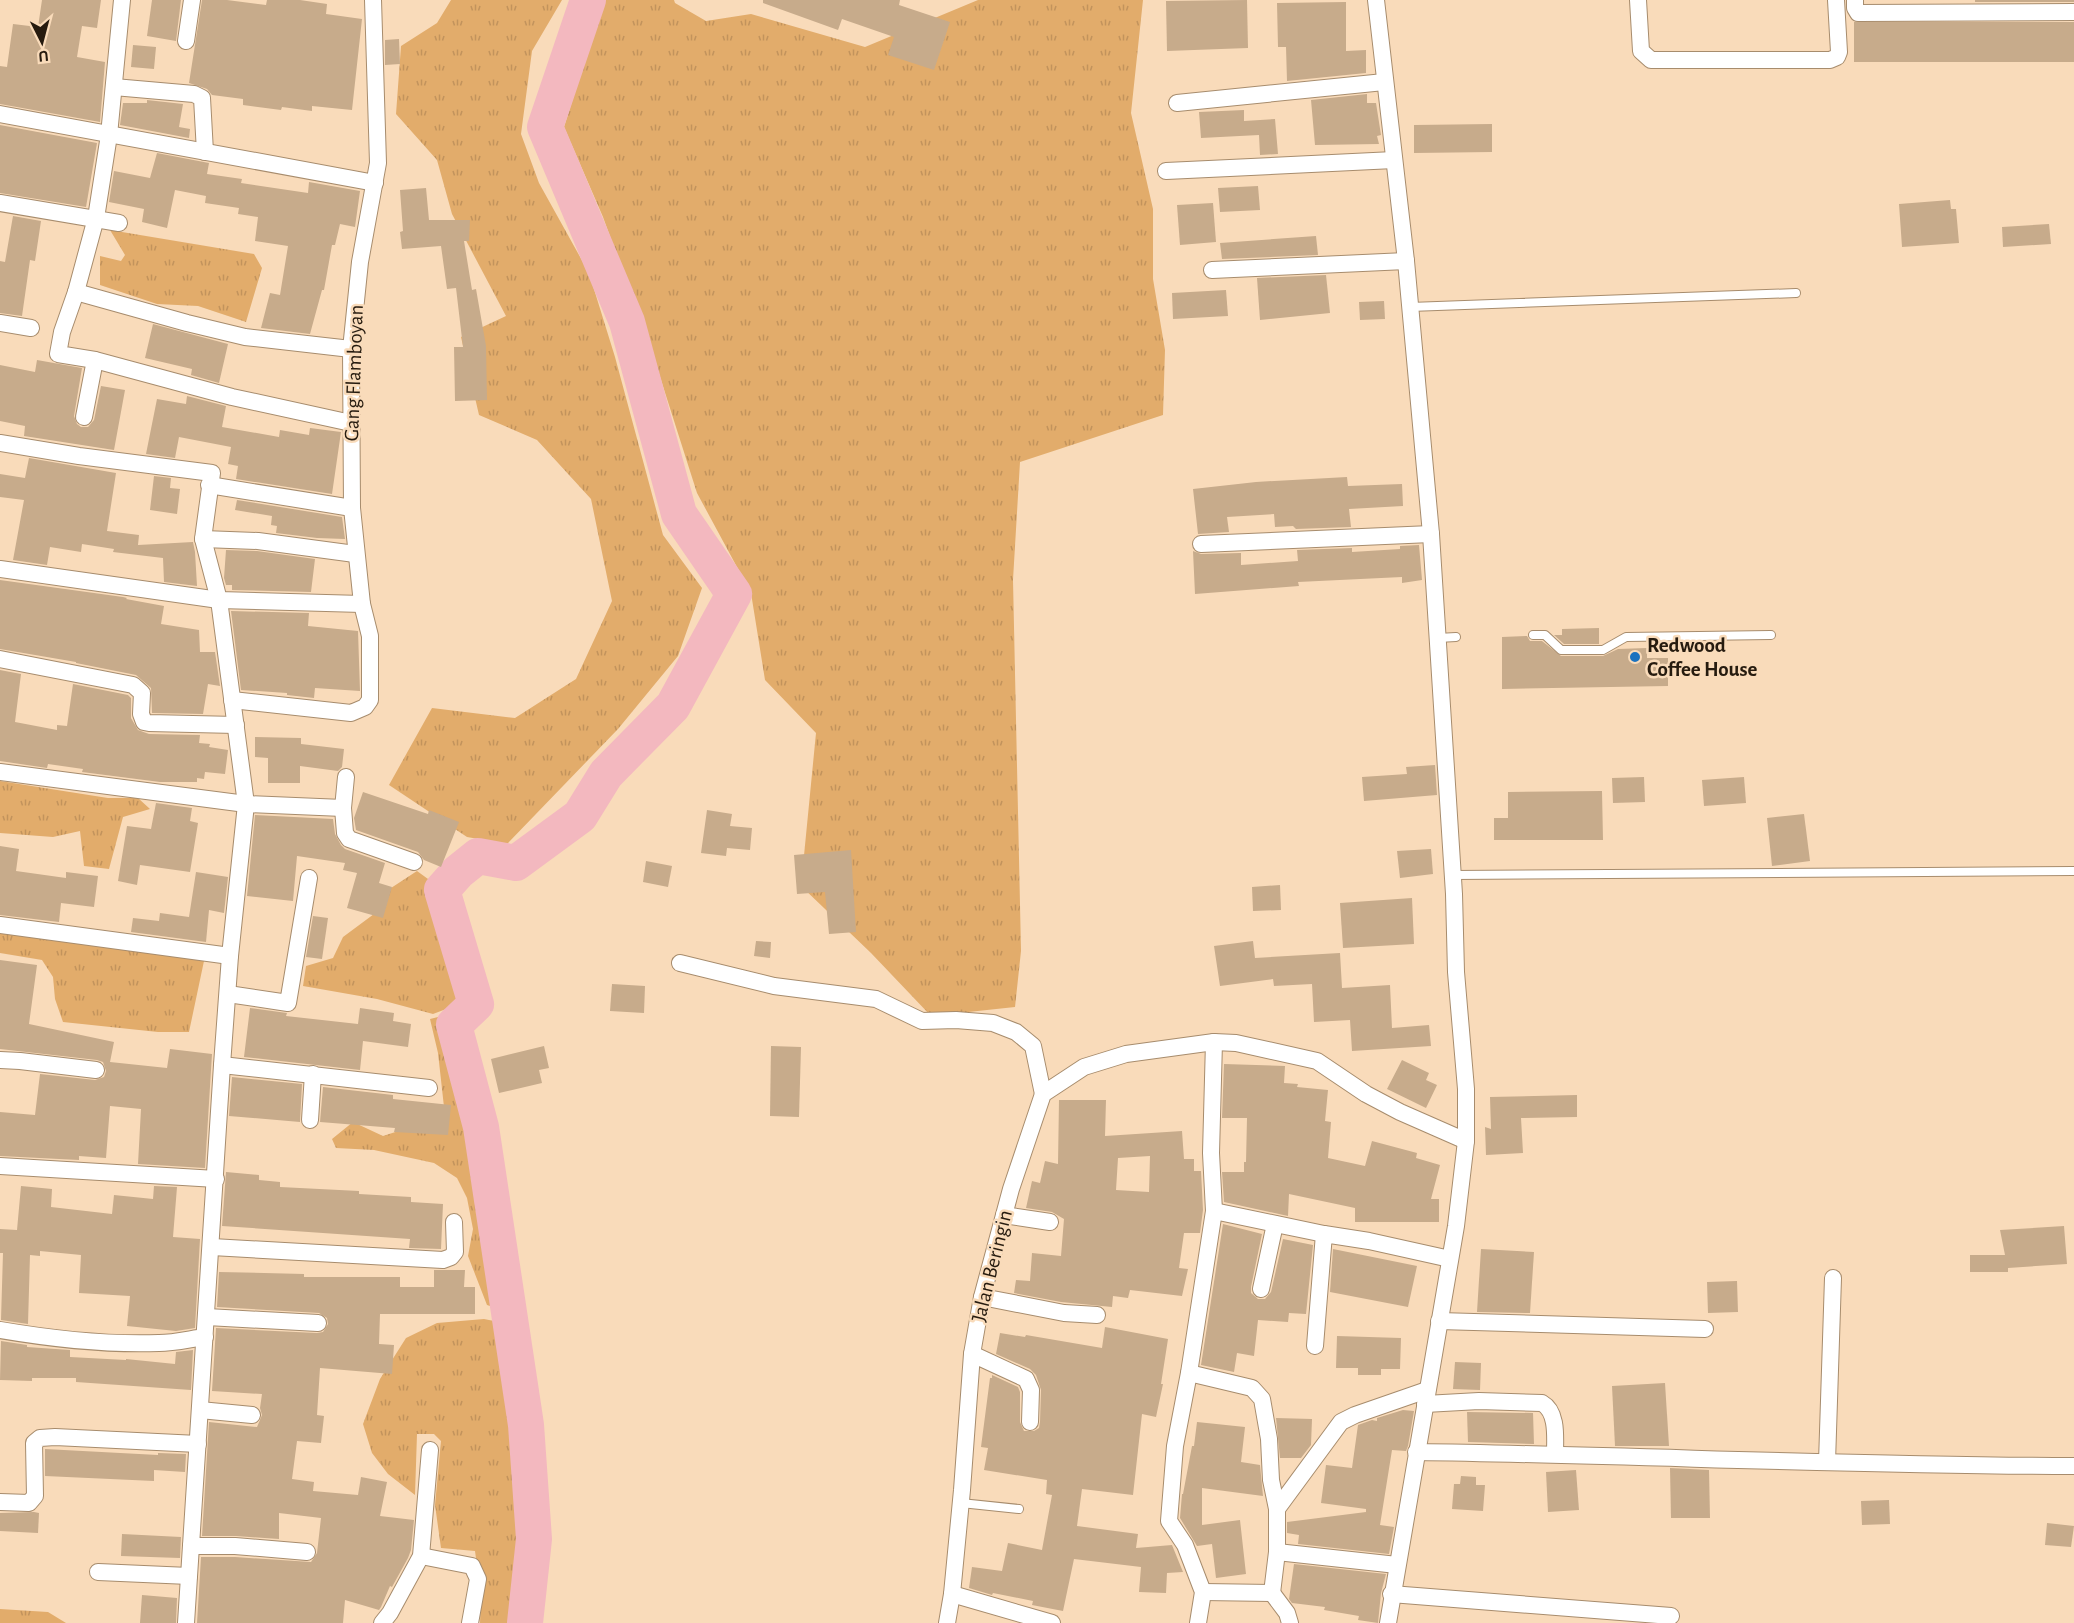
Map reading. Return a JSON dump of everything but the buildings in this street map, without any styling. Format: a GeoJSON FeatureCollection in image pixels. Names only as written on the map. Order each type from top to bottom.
{"type":"FeatureCollection","features":[{"type":"Feature","properties":{"kind":"street"},"geometry":{"type":"LineString","coordinates":[[122,0],[109,135],[96,218],[76,292],[62,332],[58,354],[95,360],[232,397],[351,423]]}},
{"type":"Feature","properties":{"kind":"street"},"geometry":{"type":"LineString","coordinates":[[186,41],[192,0]]}},
{"type":"Feature","properties":{"kind":"street","name":"Gang Flamboyan"},"geometry":{"type":"LineString","coordinates":[[232,700],[351,713],[366,707],[370,700],[370,636],[362,604],[352,508],[351,349],[360,262],[378,163],[373,0]]}},
{"type":"Feature","properties":{"kind":"street"},"geometry":{"type":"LineString","coordinates":[[1376,0],[1406,261],[1431,534],[1453,875],[1456,972],[1466,1089],[1466,1141],[1450,1259],[1388,1623]]}},
{"type":"Feature","properties":{"kind":"street"},"geometry":{"type":"LineString","coordinates":[[1638,0],[1641,51],[1651,60],[1830,60],[1837,57],[1839,52],[1836,0]]}},
{"type":"Feature","properties":{"kind":"street"},"geometry":{"type":"LineString","coordinates":[[1855,0],[1858,13],[2074,12]]}},
{"type":"Feature","properties":{"kind":"street"},"geometry":{"type":"LineString","coordinates":[[1177,103],[1384,82]]}},
{"type":"Feature","properties":{"kind":"street"},"geometry":{"type":"LineString","coordinates":[[114,87],[194,94],[202,98],[205,152]]}},
{"type":"Feature","properties":{"kind":"street"},"geometry":{"type":"LineString","coordinates":[[0,114],[375,183]]}},
{"type":"Feature","properties":{"kind":"street"},"geometry":{"type":"LineString","coordinates":[[1166,171],[1394,160]]}},
{"type":"Feature","properties":{"kind":"street"},"geometry":{"type":"LineString","coordinates":[[0,203],[119,223]]}},
{"type":"Feature","properties":{"kind":"street"},"geometry":{"type":"LineString","coordinates":[[1212,270],[1406,261]]}},
{"type":"Feature","properties":{"kind":"street"},"geometry":{"type":"LineString","coordinates":[[76,292],[245,337],[351,349]]}},
{"type":"Feature","properties":{"kind":"street"},"geometry":{"type":"LineString","coordinates":[[0,323],[31,328]]}},
{"type":"Feature","properties":{"kind":"street"},"geometry":{"type":"LineString","coordinates":[[84,417],[95,360]]}},
{"type":"Feature","properties":{"kind":"street"},"geometry":{"type":"LineString","coordinates":[[0,443],[78,456],[212,473],[203,539],[219,600],[246,804],[222,1065],[186,1623]]}},
{"type":"Feature","properties":{"kind":"street"},"geometry":{"type":"LineString","coordinates":[[209,485],[352,508]]}},
{"type":"Feature","properties":{"kind":"street"},"geometry":{"type":"LineString","coordinates":[[1201,544],[1431,534]]}},
{"type":"Feature","properties":{"kind":"street"},"geometry":{"type":"LineString","coordinates":[[203,539],[258,541],[356,554]]}},
{"type":"Feature","properties":{"kind":"street"},"geometry":{"type":"LineString","coordinates":[[0,569],[219,600],[362,604]]}},
{"type":"Feature","properties":{"kind":"street"},"geometry":{"type":"LineString","coordinates":[[0,659],[133,685],[142,693],[141,714],[144,722],[236,725]]}},
{"type":"Feature","properties":{"kind":"street"},"geometry":{"type":"LineString","coordinates":[[0,772],[246,804],[343,808]]}},
{"type":"Feature","properties":{"kind":"street"},"geometry":{"type":"LineString","coordinates":[[346,777],[343,808],[345,833],[349,839],[414,862]]}},
{"type":"Feature","properties":{"kind":"street"},"geometry":{"type":"LineString","coordinates":[[228,994],[288,1003],[309,878]]}},
{"type":"Feature","properties":{"kind":"street"},"geometry":{"type":"LineString","coordinates":[[0,925],[231,957]]}},
{"type":"Feature","properties":{"kind":"street"},"geometry":{"type":"LineString","coordinates":[[680,963],[774,986],[876,999],[922,1022],[956,1020],[993,1023],[1016,1032],[1033,1046],[1043,1095],[1084,1067],[1126,1054],[1214,1042],[1236,1043],[1317,1060],[1366,1094],[1400,1112],[1466,1141]]}},
{"type":"Feature","properties":{"kind":"street"},"geometry":{"type":"LineString","coordinates":[[1198,1623],[1203,1592],[1185,1545],[1169,1521],[1175,1446],[1189,1373],[1214,1211],[1211,1153],[1214,1042]]}},
{"type":"Feature","properties":{"kind":"street"},"geometry":{"type":"LineString","coordinates":[[0,1060],[96,1070]]}},
{"type":"Feature","properties":{"kind":"street"},"geometry":{"type":"LineString","coordinates":[[222,1065],[429,1088]]}},
{"type":"Feature","properties":{"kind":"street"},"geometry":{"type":"LineString","coordinates":[[310,1120],[314,1074]]}},
{"type":"Feature","properties":{"kind":"street","name":"Jalan Beringin"},"geometry":{"type":"LineString","coordinates":[[947,1623],[961,1503],[972,1354],[982,1297],[1004,1215],[1043,1095]]}},
{"type":"Feature","properties":{"kind":"street"},"geometry":{"type":"LineString","coordinates":[[0,1166],[216,1179]]}},
{"type":"Feature","properties":{"kind":"street"},"geometry":{"type":"LineString","coordinates":[[1214,1211],[1450,1259]]}},
{"type":"Feature","properties":{"kind":"street"},"geometry":{"type":"LineString","coordinates":[[1004,1215],[1050,1222]]}},
{"type":"Feature","properties":{"kind":"street"},"geometry":{"type":"LineString","coordinates":[[212,1247],[443,1260],[451,1257],[455,1252],[454,1222]]}},
{"type":"Feature","properties":{"kind":"street"},"geometry":{"type":"LineString","coordinates":[[1261,1289],[1275,1224]]}},
{"type":"Feature","properties":{"kind":"street"},"geometry":{"type":"LineString","coordinates":[[1315,1346],[1324,1234]]}},
{"type":"Feature","properties":{"kind":"street"},"geometry":{"type":"LineString","coordinates":[[1827,1462],[1833,1278]]}},
{"type":"Feature","properties":{"kind":"street"},"geometry":{"type":"LineString","coordinates":[[982,1297],[1064,1313],[1097,1315]]}},
{"type":"Feature","properties":{"kind":"street"},"geometry":{"type":"LineString","coordinates":[[207,1317],[318,1323]]}},
{"type":"Feature","properties":{"kind":"street"},"geometry":{"type":"LineString","coordinates":[[1440,1321],[1705,1329]]}},
{"type":"Feature","properties":{"kind":"street"},"geometry":{"type":"LineString","coordinates":[[0,1330],[62,1341],[161,1343],[205,1337]]}},
{"type":"Feature","properties":{"kind":"street"},"geometry":{"type":"LineString","coordinates":[[972,1354],[1026,1379],[1031,1390],[1030,1422]]}},
{"type":"Feature","properties":{"kind":"street"},"geometry":{"type":"LineString","coordinates":[[1189,1373],[1251,1388],[1262,1399],[1269,1439],[1271,1480],[1277,1509],[1277,1552],[1272,1593],[1287,1613],[1290,1623]]}},
{"type":"Feature","properties":{"kind":"street"},"geometry":{"type":"LineString","coordinates":[[1277,1509],[1341,1422],[1355,1414],[1426,1397],[1542,1403],[1551,1411],[1556,1433],[1555,1454]]}},
{"type":"Feature","properties":{"kind":"street"},"geometry":{"type":"LineString","coordinates":[[200,1410],[252,1415]]}},
{"type":"Feature","properties":{"kind":"street"},"geometry":{"type":"LineString","coordinates":[[0,1502],[29,1503],[35,1496],[34,1443],[40,1438],[198,1444]]}},
{"type":"Feature","properties":{"kind":"street"},"geometry":{"type":"LineString","coordinates":[[382,1623],[390,1613],[421,1556],[430,1450]]}},
{"type":"Feature","properties":{"kind":"street"},"geometry":{"type":"LineString","coordinates":[[1416,1452],[1955,1466],[2074,1466]]}},
{"type":"Feature","properties":{"kind":"street"},"geometry":{"type":"LineString","coordinates":[[191,1546],[235,1546],[307,1552]]}},
{"type":"Feature","properties":{"kind":"street"},"geometry":{"type":"LineString","coordinates":[[1277,1552],[1397,1565]]}},
{"type":"Feature","properties":{"kind":"street"},"geometry":{"type":"LineString","coordinates":[[421,1556],[471,1565],[478,1579],[470,1623]]}},
{"type":"Feature","properties":{"kind":"street"},"geometry":{"type":"LineString","coordinates":[[98,1572],[189,1576]]}},
{"type":"Feature","properties":{"kind":"street"},"geometry":{"type":"LineString","coordinates":[[1203,1592],[1272,1593]]}},
{"type":"Feature","properties":{"kind":"street"},"geometry":{"type":"LineString","coordinates":[[952,1594],[1053,1623]]}},
{"type":"Feature","properties":{"kind":"street"},"geometry":{"type":"LineString","coordinates":[[1392,1594],[1671,1616]]}},
{"type":"Feature","properties":{"kind":"lane"},"geometry":{"type":"LineString","coordinates":[[1410,308],[1796,293]]}},
{"type":"Feature","properties":{"kind":"lane"},"geometry":{"type":"LineString","coordinates":[[1533,635],[1545,635],[1561,650],[1603,650],[1626,637],[1772,635]]}},
{"type":"Feature","properties":{"kind":"lane"},"geometry":{"type":"LineString","coordinates":[[1438,638],[1456,637]]}},
{"type":"Feature","properties":{"kind":"lane"},"geometry":{"type":"LineString","coordinates":[[1453,875],[2074,870]]}},
{"type":"Feature","properties":{"kind":"lane"},"geometry":{"type":"LineString","coordinates":[[961,1503],[1019,1509]]}},
{"type":"Feature","properties":{"kind":"green space"},"geometry":{"type":"Polygon","coordinates":[[[451,0],[562,0],[532,51],[521,134],[539,183],[589,273],[615,357],[663,535],[702,588],[678,656],[618,729],[507,844],[467,837],[389,785],[432,708],[515,718],[576,679],[612,601],[591,499],[537,440],[479,415],[461,337],[506,316],[452,214],[437,160],[396,114],[401,46],[437,23],[451,0]]]}},
{"type":"Feature","properties":{"kind":"green space"},"geometry":{"type":"Polygon","coordinates":[[[606,0],[674,0],[675,3],[706,21],[751,14],[865,47],[978,0],[1143,0],[1131,113],[1153,209],[1153,279],[1165,350],[1163,415],[1020,462],[1013,580],[1021,951],[1015,1007],[931,1016],[871,953],[801,886],[816,733],[765,680],[751,593],[697,493],[654,358],[603,217],[564,127],[602,6],[606,0]]]}},
{"type":"Feature","properties":{"kind":"green space"},"geometry":{"type":"Polygon","coordinates":[[[110,230],[254,254],[262,268],[246,322],[198,306],[157,304],[100,285],[100,256],[121,261],[125,255],[110,230]]]}},
{"type":"Feature","properties":{"kind":"green space"},"geometry":{"type":"Polygon","coordinates":[[[0,781],[108,798],[138,798],[150,809],[123,817],[109,869],[84,866],[80,831],[53,837],[0,833],[0,781]]]}},
{"type":"Feature","properties":{"kind":"green space"},"geometry":{"type":"Polygon","coordinates":[[[417,871],[428,879],[437,918],[450,951],[462,1003],[433,1014],[377,999],[303,986],[306,966],[333,958],[343,937],[374,914],[391,888],[417,871]]]}},
{"type":"Feature","properties":{"kind":"green space"},"geometry":{"type":"Polygon","coordinates":[[[0,928],[204,961],[189,1032],[158,1032],[63,1022],[55,999],[53,977],[42,960],[0,953],[0,928]]]}},
{"type":"Feature","properties":{"kind":"green space"},"geometry":{"type":"Polygon","coordinates":[[[446,1015],[458,1074],[472,1123],[499,1309],[487,1305],[468,1256],[473,1229],[467,1198],[457,1178],[434,1163],[374,1150],[336,1148],[332,1139],[353,1122],[383,1136],[445,1116],[438,1053],[430,1019],[446,1015]]]}},
{"type":"Feature","properties":{"kind":"green space"},"geometry":{"type":"Polygon","coordinates":[[[484,1319],[499,1322],[508,1355],[522,1477],[526,1531],[513,1607],[514,1623],[480,1623],[481,1596],[475,1551],[441,1548],[435,1505],[441,1441],[434,1434],[417,1434],[415,1495],[388,1474],[372,1453],[363,1424],[380,1379],[406,1338],[437,1323],[484,1319]]]}},
{"type":"Feature","properties":{"kind":"green space"},"geometry":{"type":"Polygon","coordinates":[[[0,1609],[48,1612],[66,1623],[0,1623],[0,1609]]]}},
{"type":"Feature","properties":{"kind":"waterway"},"geometry":{"type":"LineString","coordinates":[[525,1623],[534,1539],[526,1425],[481,1127],[454,1025],[476,1004],[442,890],[458,872],[478,856],[516,863],[580,816],[606,774],[673,706],[734,594],[679,514],[627,322],[545,127],[588,0]]}},
{"type":"Feature","properties":{"kind":"place","name":"Redwood Coffee House"},"geometry":{"type":"Point","coordinates":[1635,657]}}]}
